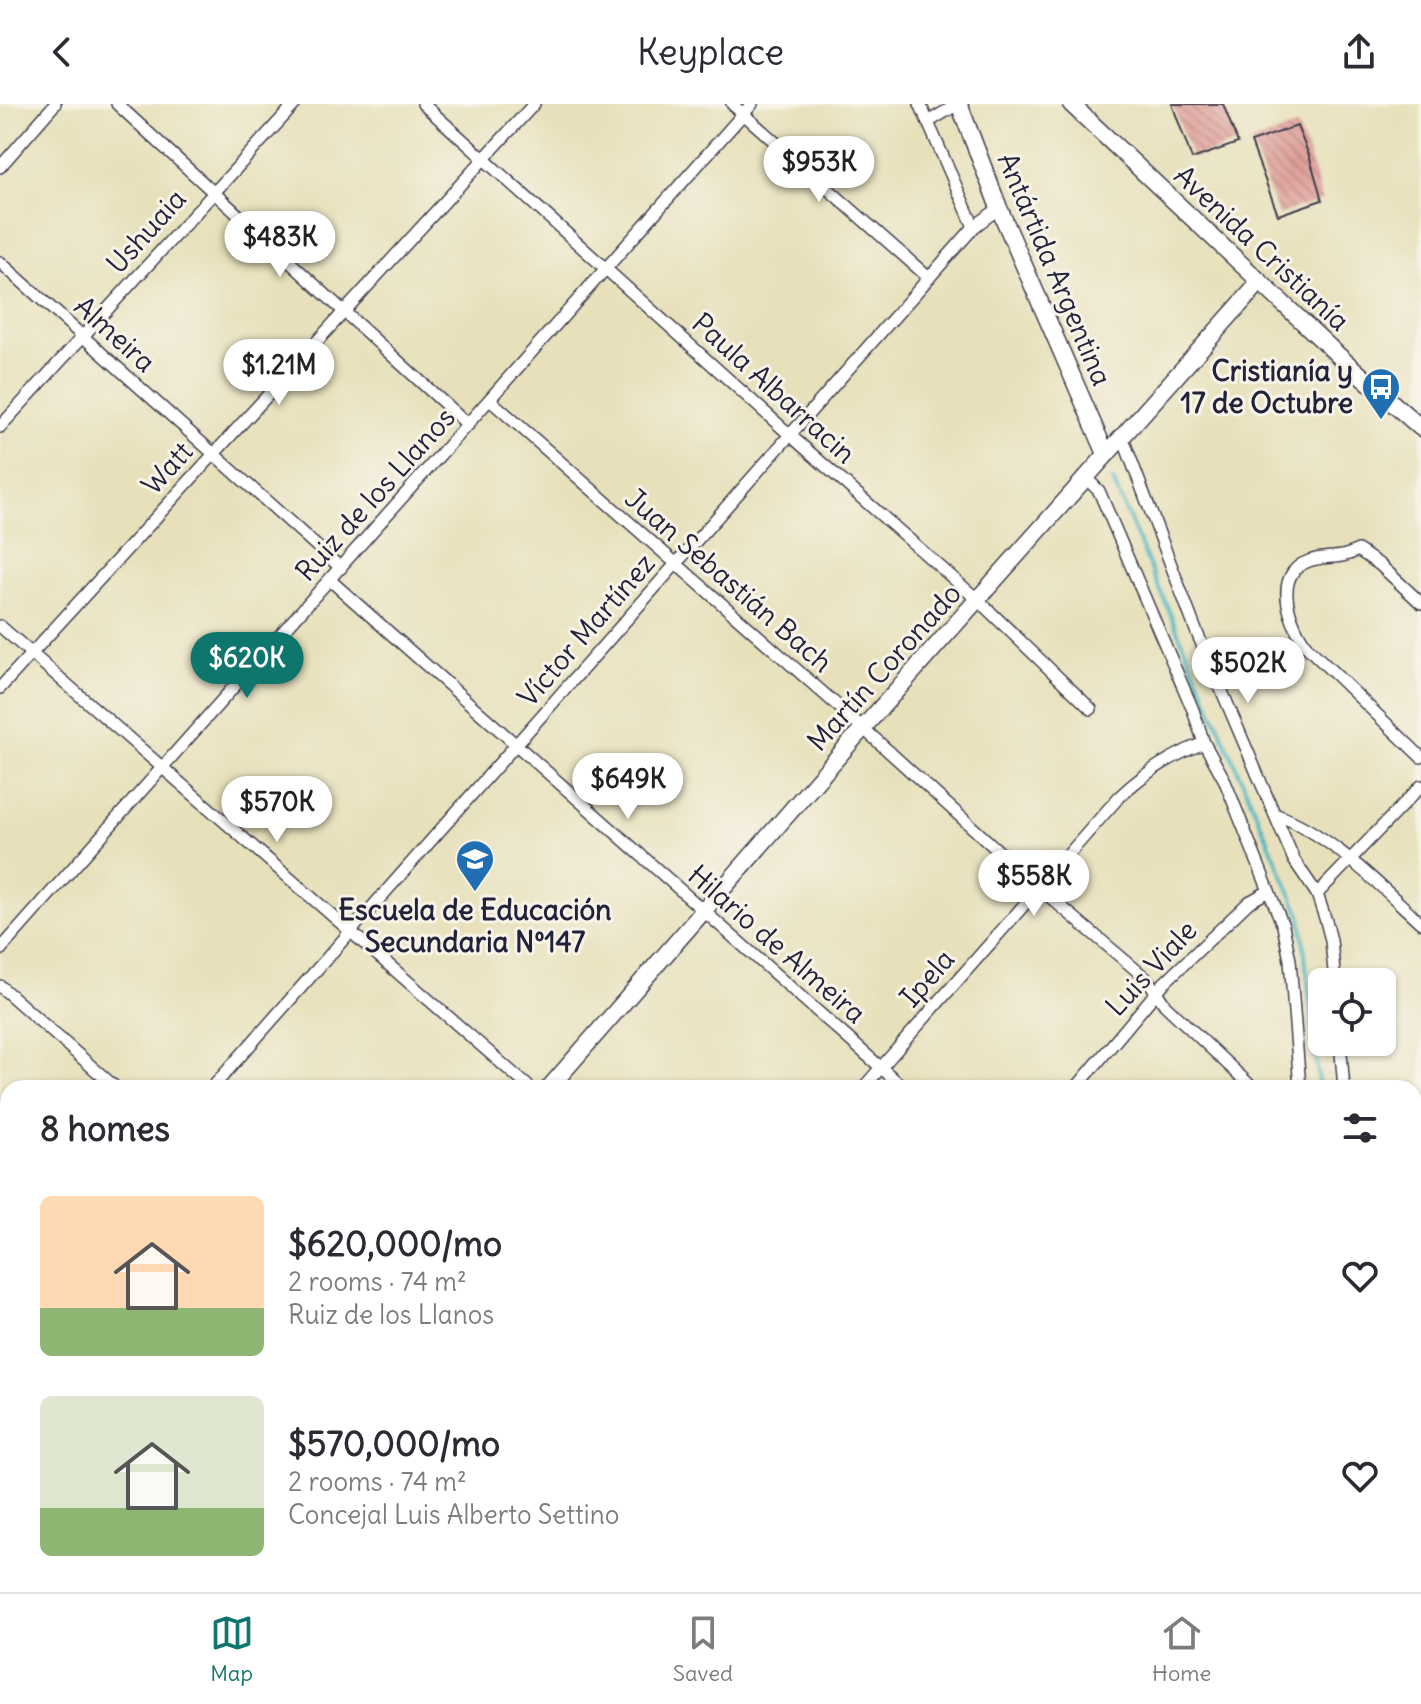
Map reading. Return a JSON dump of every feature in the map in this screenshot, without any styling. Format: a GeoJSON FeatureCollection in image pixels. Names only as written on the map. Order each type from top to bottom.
{"type":"FeatureCollection","features":[{"type":"Feature","properties":{"kind":"street"},"geometry":{"type":"LineString","coordinates":[[0,167],[55,104]]}},
{"type":"Feature","properties":{"kind":"street"},"geometry":{"type":"LineString","coordinates":[[117,104],[468,425]]}},
{"type":"Feature","properties":{"kind":"street","name":"Ushuaia"},"geometry":{"type":"LineString","coordinates":[[0,427],[295,104]]}},
{"type":"Feature","properties":{"kind":"street","name":"Paula Albarracin"},"geometry":{"type":"LineString","coordinates":[[423,104],[605,270],[979,601],[1091,709]]}},
{"type":"Feature","properties":{"kind":"street","name":"Watt"},"geometry":{"type":"LineString","coordinates":[[0,688],[534,104]]}},
{"type":"Feature","properties":{"kind":"street"},"geometry":{"type":"LineString","coordinates":[[732,104],[929,278]]}},
{"type":"Feature","properties":{"kind":"street","name":"Ruiz de los Llanos"},"geometry":{"type":"LineString","coordinates":[[0,950],[752,104]]}},
{"type":"Feature","properties":{"kind":"street"},"geometry":{"type":"LineString","coordinates":[[920,104],[974,227]]}},
{"type":"Feature","properties":{"kind":"street"},"geometry":{"type":"LineString","coordinates":[[928,122],[958,104]]}},
{"type":"Feature","properties":{"kind":"street","name":"Antártida Argentina"},"geometry":{"type":"LineString","coordinates":[[958,104],[999,208],[1106,454]]}},
{"type":"Feature","properties":{"kind":"street","name":"Avenida Cristianía"},"geometry":{"type":"LineString","coordinates":[[1071,104],[1260,282],[1419,422]]}},
{"type":"Feature","properties":{"kind":"street","name":"Víctor Martínez"},"geometry":{"type":"LineString","coordinates":[[219,1080],[974,227],[999,208]]}},
{"type":"Feature","properties":{"kind":"street","name":"Almeira"},"geometry":{"type":"LineString","coordinates":[[0,262],[341,568]]}},
{"type":"Feature","properties":{"kind":"street","name":"Martín Coronado"},"geometry":{"type":"LineString","coordinates":[[556,1080],[863,728],[1260,282]]}},
{"type":"Feature","properties":{"kind":"street","name":"Juan Sebastián Bach"},"geometry":{"type":"LineString","coordinates":[[490,400],[863,728],[1038,887],[1148,980],[1165,1005],[1245,1080]]}},
{"type":"Feature","properties":{"kind":"street"},"geometry":{"type":"LineString","coordinates":[[1122,436],[1195,628],[1294,860],[1317,894],[1331,940],[1334,968]]}},
{"type":"Feature","properties":{"kind":"street"},"geometry":{"type":"LineString","coordinates":[[1086,478],[1099,491],[1204,743],[1224,779],[1283,926],[1290,960],[1299,1080]]}},
{"type":"Feature","properties":{"kind":"street"},"geometry":{"type":"LineString","coordinates":[[1421,603],[1380,565],[1358,550],[1339,558],[1309,560],[1299,565],[1290,577],[1287,591],[1291,619],[1297,634],[1308,648],[1421,757]]}},
{"type":"Feature","properties":{"kind":"street","name":"Hilario de Almeira"},"geometry":{"type":"LineString","coordinates":[[330,580],[895,1080]]}},
{"type":"Feature","properties":{"kind":"street"},"geometry":{"type":"LineString","coordinates":[[0,626],[521,1080]]}},
{"type":"Feature","properties":{"kind":"street","name":"Ipela"},"geometry":{"type":"LineString","coordinates":[[870,1080],[1038,887],[1130,787],[1175,755],[1204,743]]}},
{"type":"Feature","properties":{"kind":"street"},"geometry":{"type":"LineString","coordinates":[[1317,894],[1421,786]]}},
{"type":"Feature","properties":{"kind":"street"},"geometry":{"type":"LineString","coordinates":[[1277,815],[1289,819],[1351,859],[1421,923]]}},
{"type":"Feature","properties":{"kind":"street","name":"Luis Viale"},"geometry":{"type":"LineString","coordinates":[[1083,1080],[1158,992],[1249,902],[1269,891]]}},
{"type":"Feature","properties":{"kind":"street"},"geometry":{"type":"LineString","coordinates":[[0,986],[107,1080]]}},
{"type":"Feature","properties":{"kind":"street"},"geometry":{"type":"LineString","coordinates":[[1341,1056],[1343,1080]]}},
{"type":"Feature","properties":{"kind":"building"},"geometry":{"type":"Polygon","coordinates":[[[1172,104],[1223,104],[1238,143],[1192,159],[1172,104]]]}},
{"type":"Feature","properties":{"kind":"building"},"geometry":{"type":"Polygon","coordinates":[[[1297,126],[1322,200],[1278,215],[1251,142],[1297,126]]]}},
{"type":"Feature","properties":{"kind":"waterway"},"geometry":{"type":"LineString","coordinates":[[1113,481],[1301,917],[1318,1080]]}},
{"type":"Feature","properties":{"kind":"place","name":"Cristianía y 17 de Octubre"},"geometry":{"type":"Point","coordinates":[1381,421]}},
{"type":"Feature","properties":{"kind":"place","name":"Escuela de Educación Secundaria Nº147"},"geometry":{"type":"Point","coordinates":[475,893]}}]}
